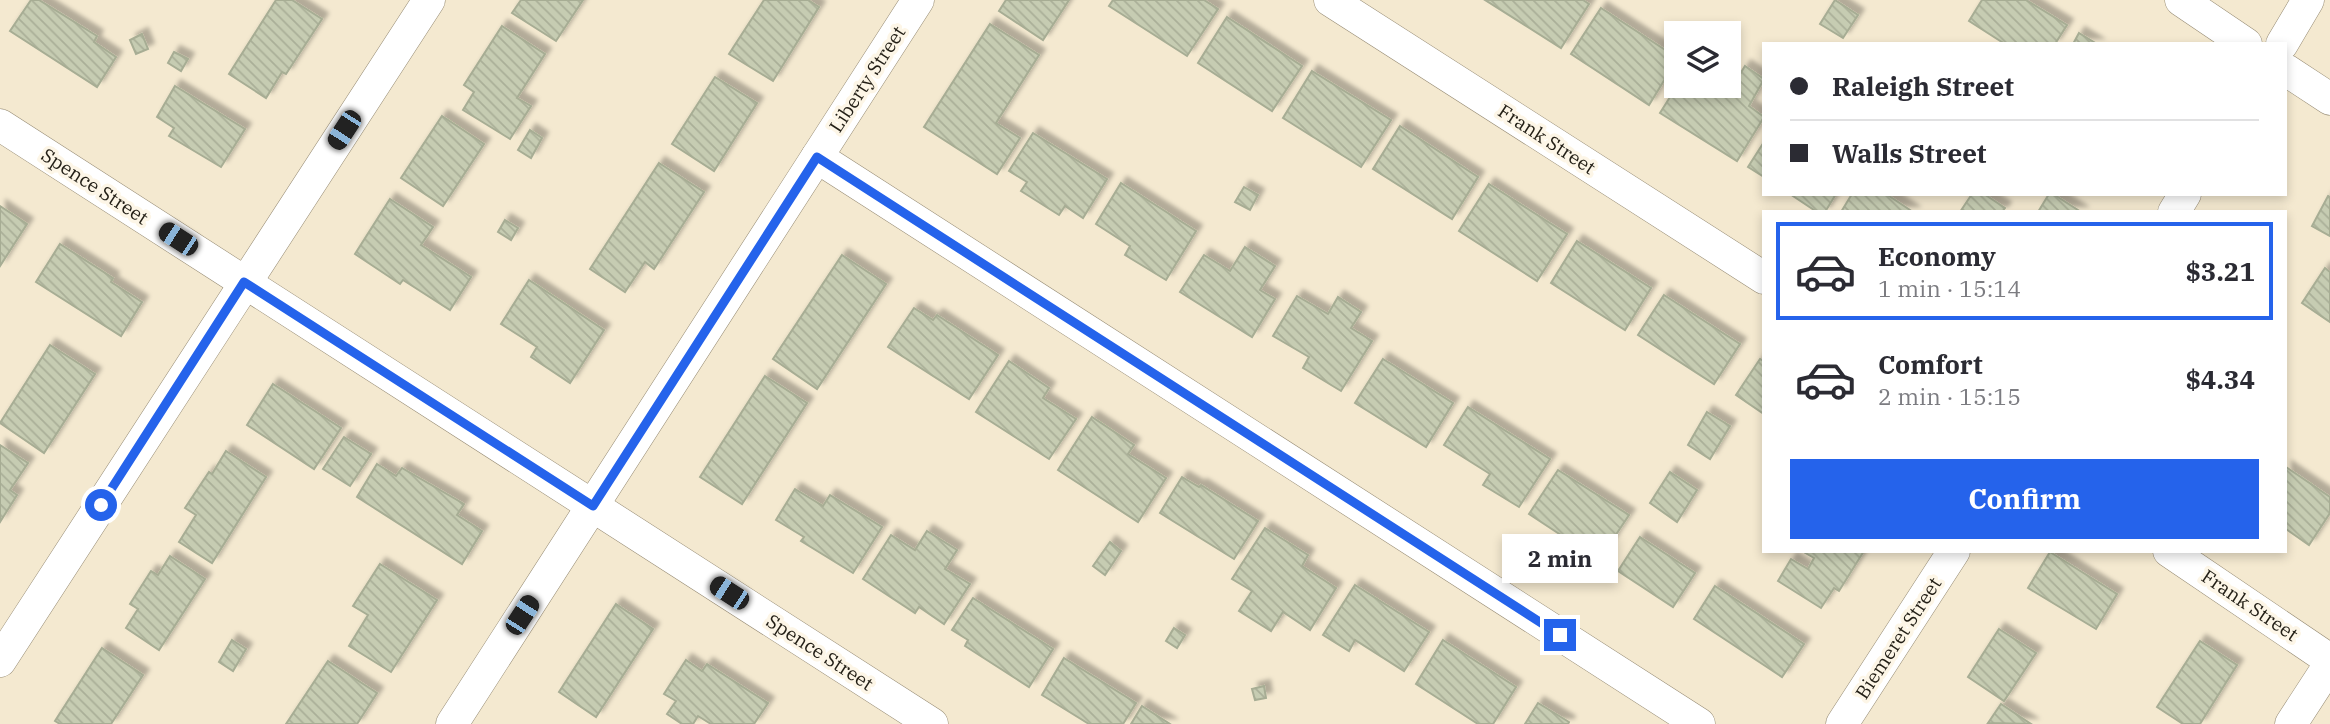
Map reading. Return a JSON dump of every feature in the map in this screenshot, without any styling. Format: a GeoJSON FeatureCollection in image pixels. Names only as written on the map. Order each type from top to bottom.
{"type":"FeatureCollection","features":[{"type":"Feature","properties":{"kind":"street"},"geometry":{"type":"LineString","coordinates":[[0,661],[429,0]]}},
{"type":"Feature","properties":{"kind":"street","name":"Liberty Street"},"geometry":{"type":"LineString","coordinates":[[452,724],[918,0]]}},
{"type":"Feature","properties":{"kind":"street","name":"Frank Street"},"geometry":{"type":"LineString","coordinates":[[1330,0],[1762,277]]}},
{"type":"Feature","properties":{"kind":"street"},"geometry":{"type":"LineString","coordinates":[[2181,0],[2243,42]]}},
{"type":"Feature","properties":{"kind":"street"},"geometry":{"type":"LineString","coordinates":[[2283,42],[2308,0]]}},
{"type":"Feature","properties":{"kind":"street"},"geometry":{"type":"LineString","coordinates":[[2287,71],[2330,99]]}},
{"type":"Feature","properties":{"kind":"street","name":"Spence Street"},"geometry":{"type":"LineString","coordinates":[[0,125],[932,724]]}},
{"type":"Feature","properties":{"kind":"street"},"geometry":{"type":"LineString","coordinates":[[817,157],[1699,724]]}},
{"type":"Feature","properties":{"kind":"street","name":"Biemeret Street"},"geometry":{"type":"LineString","coordinates":[[1842,724],[1953,553]]}},
{"type":"Feature","properties":{"kind":"street","name":"Frank Street"},"geometry":{"type":"LineString","coordinates":[[2172,553],[2330,662]]}},
{"type":"Feature","properties":{"kind":"street"},"geometry":{"type":"LineString","coordinates":[[2291,724],[2330,662]]}},
{"type":"Feature","properties":{"kind":"building"},"geometry":{"type":"Polygon","coordinates":[[[31,0],[39,0],[97,36],[94,42],[116,57],[97,87],[10,31],[31,0]]]}},
{"type":"Feature","properties":{"kind":"building"},"geometry":{"type":"Polygon","coordinates":[[[276,0],[292,0],[322,19],[286,74],[282,72],[266,98],[229,74],[276,0]]]}},
{"type":"Feature","properties":{"kind":"building"},"geometry":{"type":"Polygon","coordinates":[[[521,0],[583,0],[556,41],[512,13],[521,0]]]}},
{"type":"Feature","properties":{"kind":"building"},"geometry":{"type":"Polygon","coordinates":[[[764,0],[808,0],[819,7],[773,81],[729,54],[764,0]]]}},
{"type":"Feature","properties":{"kind":"building"},"geometry":{"type":"Polygon","coordinates":[[[1006,0],[1069,0],[1043,40],[999,11],[1006,0]]]}},
{"type":"Feature","properties":{"kind":"building"},"geometry":{"type":"Polygon","coordinates":[[[1113,0],[1204,0],[1218,9],[1187,56],[1109,6],[1113,0]]]}},
{"type":"Feature","properties":{"kind":"building"},"geometry":{"type":"Polygon","coordinates":[[[1485,0],[1583,0],[1589,4],[1561,48],[1485,0]]]}},
{"type":"Feature","properties":{"kind":"building"},"geometry":{"type":"Polygon","coordinates":[[[1835,0],[1858,15],[1843,38],[1820,24],[1835,0]]]}},
{"type":"Feature","properties":{"kind":"building"},"geometry":{"type":"Polygon","coordinates":[[[1982,0],[2026,0],[2067,25],[2056,42],[2002,42],[1969,21],[1982,0]]]}},
{"type":"Feature","properties":{"kind":"building"},"geometry":{"type":"Polygon","coordinates":[[[1601,8],[1664,49],[1664,81],[1649,105],[1571,54],[1601,8]]]}},
{"type":"Feature","properties":{"kind":"building"},"geometry":{"type":"Polygon","coordinates":[[[1227,17],[1302,66],[1272,111],[1198,63],[1227,17]]]}},
{"type":"Feature","properties":{"kind":"building"},"geometry":{"type":"Polygon","coordinates":[[[990,24],[1039,55],[996,123],[1020,138],[997,174],[924,127],[990,24]]]}},
{"type":"Feature","properties":{"kind":"building"},"geometry":{"type":"Polygon","coordinates":[[[502,26],[545,54],[517,98],[531,106],[510,139],[463,110],[474,92],[464,85],[502,26]]]}},
{"type":"Feature","properties":{"kind":"building"},"geometry":{"type":"Polygon","coordinates":[[[2079,33],[2094,42],[2074,42],[2079,33]]]}},
{"type":"Feature","properties":{"kind":"building"},"geometry":{"type":"Polygon","coordinates":[[[142,34],[148,49],[136,54],[130,40],[142,34]]]}},
{"type":"Feature","properties":{"kind":"building"},"geometry":{"type":"Polygon","coordinates":[[[174,52],[188,59],[181,71],[168,63],[174,52]]]}},
{"type":"Feature","properties":{"kind":"building"},"geometry":{"type":"Polygon","coordinates":[[[1745,66],[1762,78],[1749,106],[1762,116],[1762,120],[1737,161],[1660,113],[1669,98],[1741,98],[1741,72],[1745,66]]]}},
{"type":"Feature","properties":{"kind":"building"},"geometry":{"type":"Polygon","coordinates":[[[1312,71],[1391,120],[1361,167],[1283,118],[1312,71]]]}},
{"type":"Feature","properties":{"kind":"building"},"geometry":{"type":"Polygon","coordinates":[[[715,77],[757,103],[714,171],[672,144],[715,77]]]}},
{"type":"Feature","properties":{"kind":"building"},"geometry":{"type":"Polygon","coordinates":[[[175,86],[245,129],[221,167],[169,136],[174,128],[157,117],[175,86]]]}},
{"type":"Feature","properties":{"kind":"building"},"geometry":{"type":"Polygon","coordinates":[[[442,116],[484,144],[443,206],[401,178],[442,116]]]}},
{"type":"Feature","properties":{"kind":"building"},"geometry":{"type":"Polygon","coordinates":[[[1400,126],[1478,177],[1452,219],[1373,169],[1400,126]]]}},
{"type":"Feature","properties":{"kind":"building"},"geometry":{"type":"Polygon","coordinates":[[[530,130],[542,138],[531,158],[518,150],[530,130]]]}},
{"type":"Feature","properties":{"kind":"building"},"geometry":{"type":"Polygon","coordinates":[[[1033,133],[1107,179],[1083,218],[1065,206],[1059,215],[1021,191],[1027,182],[1009,171],[1033,133]]]}},
{"type":"Feature","properties":{"kind":"building"},"geometry":{"type":"Polygon","coordinates":[[[1762,145],[1762,176],[1748,167],[1762,145]]]}},
{"type":"Feature","properties":{"kind":"building"},"geometry":{"type":"Polygon","coordinates":[[[659,163],[704,192],[654,269],[645,262],[625,292],[590,269],[659,163]]]}},
{"type":"Feature","properties":{"kind":"building"},"geometry":{"type":"Polygon","coordinates":[[[1121,183],[1196,231],[1166,280],[1125,255],[1130,246],[1096,224],[1121,183]]]}},
{"type":"Feature","properties":{"kind":"building"},"geometry":{"type":"Polygon","coordinates":[[[1489,184],[1567,234],[1537,281],[1459,231],[1489,184]]]}},
{"type":"Feature","properties":{"kind":"building"},"geometry":{"type":"Polygon","coordinates":[[[1244,187],[1258,195],[1250,210],[1235,202],[1244,187]]]}},
{"type":"Feature","properties":{"kind":"building"},"geometry":{"type":"Polygon","coordinates":[[[1793,196],[1835,196],[1826,210],[1814,210],[1793,196]]]}},
{"type":"Feature","properties":{"kind":"building"},"geometry":{"type":"Polygon","coordinates":[[[1851,196],[1889,196],[1910,210],[1842,210],[1851,196]]]}},
{"type":"Feature","properties":{"kind":"building"},"geometry":{"type":"Polygon","coordinates":[[[1971,196],[1987,196],[2005,208],[2004,210],[1961,210],[1971,196]]]}},
{"type":"Feature","properties":{"kind":"building"},"geometry":{"type":"Polygon","coordinates":[[[2048,196],[2056,196],[2078,210],[2039,210],[2048,196]]]}},
{"type":"Feature","properties":{"kind":"building"},"geometry":{"type":"Polygon","coordinates":[[[2328,196],[2330,197],[2330,236],[2312,226],[2328,196]]]}},
{"type":"Feature","properties":{"kind":"building"},"geometry":{"type":"Polygon","coordinates":[[[390,199],[433,227],[421,245],[471,277],[450,310],[403,280],[400,284],[355,254],[390,199]]]}},
{"type":"Feature","properties":{"kind":"building"},"geometry":{"type":"Polygon","coordinates":[[[0,206],[27,224],[0,266],[0,206]]]}},
{"type":"Feature","properties":{"kind":"building"},"geometry":{"type":"Polygon","coordinates":[[[505,220],[518,228],[511,240],[498,232],[505,220]]]}},
{"type":"Feature","properties":{"kind":"building"},"geometry":{"type":"Polygon","coordinates":[[[1577,241],[1651,288],[1625,330],[1551,283],[1577,241]]]}},
{"type":"Feature","properties":{"kind":"building"},"geometry":{"type":"Polygon","coordinates":[[[60,244],[113,278],[111,282],[142,302],[121,336],[36,282],[60,244]]]}},
{"type":"Feature","properties":{"kind":"building"},"geometry":{"type":"Polygon","coordinates":[[[1245,247],[1275,266],[1260,290],[1275,299],[1252,337],[1180,292],[1204,255],[1230,271],[1245,247]]]}},
{"type":"Feature","properties":{"kind":"building"},"geometry":{"type":"Polygon","coordinates":[[[842,255],[886,284],[817,389],[773,359],[842,255]]]}},
{"type":"Feature","properties":{"kind":"building"},"geometry":{"type":"Polygon","coordinates":[[[2325,268],[2330,272],[2330,322],[2302,303],[2325,268]]]}},
{"type":"Feature","properties":{"kind":"building"},"geometry":{"type":"Polygon","coordinates":[[[529,280],[604,330],[570,383],[531,357],[537,347],[501,324],[529,280]]]}},
{"type":"Feature","properties":{"kind":"building"},"geometry":{"type":"Polygon","coordinates":[[[1664,295],[1740,344],[1714,384],[1638,335],[1664,295]]]}},
{"type":"Feature","properties":{"kind":"building"},"geometry":{"type":"Polygon","coordinates":[[[1297,296],[1328,314],[1338,297],[1361,312],[1351,328],[1372,341],[1341,391],[1303,368],[1309,357],[1273,336],[1297,296]]]}},
{"type":"Feature","properties":{"kind":"building"},"geometry":{"type":"Polygon","coordinates":[[[914,308],[933,320],[937,315],[998,355],[969,399],[888,347],[914,308]]]}},
{"type":"Feature","properties":{"kind":"building"},"geometry":{"type":"Polygon","coordinates":[[[50,345],[95,374],[44,453],[0,423],[50,345]]]}},
{"type":"Feature","properties":{"kind":"building"},"geometry":{"type":"Polygon","coordinates":[[[1383,359],[1453,403],[1426,447],[1355,403],[1383,359]]]}},
{"type":"Feature","properties":{"kind":"building"},"geometry":{"type":"Polygon","coordinates":[[[1760,359],[1762,360],[1762,413],[1736,395],[1760,359]]]}},
{"type":"Feature","properties":{"kind":"building"},"geometry":{"type":"Polygon","coordinates":[[[1009,361],[1049,388],[1043,398],[1076,419],[1049,459],[976,412],[1009,361]]]}},
{"type":"Feature","properties":{"kind":"building"},"geometry":{"type":"Polygon","coordinates":[[[765,376],[807,403],[742,504],[700,477],[765,376]]]}},
{"type":"Feature","properties":{"kind":"building"},"geometry":{"type":"Polygon","coordinates":[[[273,384],[341,428],[314,469],[247,425],[273,384]]]}},
{"type":"Feature","properties":{"kind":"building"},"geometry":{"type":"Polygon","coordinates":[[[1468,407],[1550,459],[1519,507],[1483,485],[1490,474],[1444,445],[1468,407]]]}},
{"type":"Feature","properties":{"kind":"building"},"geometry":{"type":"Polygon","coordinates":[[[1707,412],[1730,426],[1710,459],[1688,445],[1707,412]]]}},
{"type":"Feature","properties":{"kind":"building"},"geometry":{"type":"Polygon","coordinates":[[[1092,417],[1134,445],[1128,454],[1166,478],[1138,522],[1058,470],[1092,417]]]}},
{"type":"Feature","properties":{"kind":"building"},"geometry":{"type":"Polygon","coordinates":[[[344,437],[371,454],[350,486],[323,469],[344,437]]]}},
{"type":"Feature","properties":{"kind":"building"},"geometry":{"type":"Polygon","coordinates":[[[0,445],[28,463],[10,490],[17,495],[0,522],[0,445]]]}},
{"type":"Feature","properties":{"kind":"building"},"geometry":{"type":"Polygon","coordinates":[[[226,451],[266,477],[212,563],[179,542],[196,515],[185,508],[226,451]]]}},
{"type":"Feature","properties":{"kind":"building"},"geometry":{"type":"Polygon","coordinates":[[[377,464],[396,476],[402,468],[464,504],[457,515],[482,531],[462,564],[357,497],[377,464]]]}},
{"type":"Feature","properties":{"kind":"building"},"geometry":{"type":"Polygon","coordinates":[[[2287,468],[2330,497],[2330,513],[2309,545],[2287,530],[2287,468]]]}},
{"type":"Feature","properties":{"kind":"building"},"geometry":{"type":"Polygon","coordinates":[[[1558,470],[1629,515],[1599,560],[1529,514],[1558,470]]]}},
{"type":"Feature","properties":{"kind":"building"},"geometry":{"type":"Polygon","coordinates":[[[1670,472],[1697,490],[1677,522],[1650,503],[1670,472]]]}},
{"type":"Feature","properties":{"kind":"building"},"geometry":{"type":"Polygon","coordinates":[[[1182,477],[1199,487],[1201,485],[1258,521],[1234,559],[1160,513],[1182,477]]]}},
{"type":"Feature","properties":{"kind":"building"},"geometry":{"type":"Polygon","coordinates":[[[795,489],[823,506],[830,495],[882,527],[853,573],[801,541],[804,537],[776,520],[795,489]]]}},
{"type":"Feature","properties":{"kind":"building"},"geometry":{"type":"Polygon","coordinates":[[[1265,528],[1308,555],[1302,566],[1336,588],[1310,630],[1283,612],[1271,631],[1239,611],[1252,591],[1232,579],[1265,528]]]}},
{"type":"Feature","properties":{"kind":"building"},"geometry":{"type":"Polygon","coordinates":[[[927,531],[957,550],[945,569],[970,584],[944,624],[919,607],[915,613],[863,579],[891,535],[915,550],[927,531]]]}},
{"type":"Feature","properties":{"kind":"building"},"geometry":{"type":"Polygon","coordinates":[[[1640,537],[1695,573],[1673,607],[1618,571],[1640,537]]]}},
{"type":"Feature","properties":{"kind":"building"},"geometry":{"type":"Polygon","coordinates":[[[1110,542],[1121,551],[1105,575],[1093,566],[1110,542]]]}},
{"type":"Feature","properties":{"kind":"building"},"geometry":{"type":"Polygon","coordinates":[[[1805,553],[1863,553],[1839,591],[1834,588],[1821,608],[1778,581],[1791,559],[1808,569],[1814,558],[1805,553]]]}},
{"type":"Feature","properties":{"kind":"building"},"geometry":{"type":"Polygon","coordinates":[[[2052,553],[2117,594],[2096,629],[2028,588],[2052,553]]]}},
{"type":"Feature","properties":{"kind":"building"},"geometry":{"type":"Polygon","coordinates":[[[170,556],[205,579],[159,650],[126,628],[138,609],[130,604],[151,571],[158,575],[170,556]]]}},
{"type":"Feature","properties":{"kind":"building"},"geometry":{"type":"Polygon","coordinates":[[[380,564],[437,600],[391,672],[349,646],[368,615],[353,606],[380,564]]]}},
{"type":"Feature","properties":{"kind":"building"},"geometry":{"type":"Polygon","coordinates":[[[1355,585],[1429,632],[1404,671],[1355,640],[1349,651],[1323,635],[1355,585]]]}},
{"type":"Feature","properties":{"kind":"building"},"geometry":{"type":"Polygon","coordinates":[[[1715,586],[1804,644],[1782,677],[1694,619],[1715,586]]]}},
{"type":"Feature","properties":{"kind":"building"},"geometry":{"type":"Polygon","coordinates":[[[973,598],[1053,649],[1029,687],[965,646],[968,640],[952,630],[973,598]]]}},
{"type":"Feature","properties":{"kind":"building"},"geometry":{"type":"Polygon","coordinates":[[[616,604],[653,629],[596,717],[559,692],[616,604]]]}},
{"type":"Feature","properties":{"kind":"building"},"geometry":{"type":"Polygon","coordinates":[[[1174,628],[1185,635],[1177,648],[1166,641],[1174,628]]]}},
{"type":"Feature","properties":{"kind":"building"},"geometry":{"type":"Polygon","coordinates":[[[1999,629],[2036,653],[2004,701],[1968,677],[1999,629]]]}},
{"type":"Feature","properties":{"kind":"building"},"geometry":{"type":"Polygon","coordinates":[[[232,640],[246,649],[233,671],[219,662],[232,640]]]}},
{"type":"Feature","properties":{"kind":"building"},"geometry":{"type":"Polygon","coordinates":[[[1443,640],[1516,687],[1493,724],[1478,724],[1416,684],[1443,640]]]}},
{"type":"Feature","properties":{"kind":"building"},"geometry":{"type":"Polygon","coordinates":[[[2200,641],[2237,665],[2200,724],[2183,724],[2157,707],[2200,641]]]}},
{"type":"Feature","properties":{"kind":"building"},"geometry":{"type":"Polygon","coordinates":[[[102,648],[143,675],[111,724],[60,724],[55,721],[102,648]]]}},
{"type":"Feature","properties":{"kind":"building"},"geometry":{"type":"Polygon","coordinates":[[[1064,658],[1136,703],[1123,724],[1089,724],[1042,695],[1064,658]]]}},
{"type":"Feature","properties":{"kind":"building"},"geometry":{"type":"Polygon","coordinates":[[[686,660],[702,671],[707,664],[768,703],[754,724],[711,724],[698,716],[693,724],[682,724],[667,714],[676,701],[664,694],[686,660]]]}},
{"type":"Feature","properties":{"kind":"building"},"geometry":{"type":"Polygon","coordinates":[[[328,661],[377,693],[357,724],[286,724],[328,661]]]}},
{"type":"Feature","properties":{"kind":"building"},"geometry":{"type":"Polygon","coordinates":[[[1264,686],[1266,698],[1255,700],[1252,689],[1264,686]]]}},
{"type":"Feature","properties":{"kind":"building"},"geometry":{"type":"Polygon","coordinates":[[[1538,703],[1569,722],[1568,724],[1525,724],[1538,703]]]}},
{"type":"Feature","properties":{"kind":"building"},"geometry":{"type":"Polygon","coordinates":[[[2001,704],[2031,724],[1988,723],[2001,704]]]}},
{"type":"Feature","properties":{"kind":"building"},"geometry":{"type":"Polygon","coordinates":[[[1142,706],[1170,724],[1131,724],[1142,706]]]}},
{"type":"Feature","properties":{"kind":"route"},"geometry":{"type":"LineString","coordinates":[[101,505],[244,282],[593,506],[817,157],[1560,635]]}}]}
